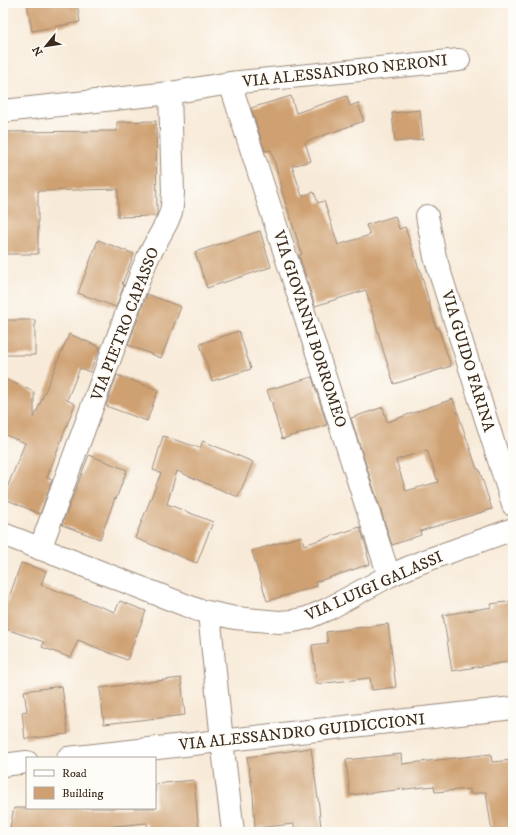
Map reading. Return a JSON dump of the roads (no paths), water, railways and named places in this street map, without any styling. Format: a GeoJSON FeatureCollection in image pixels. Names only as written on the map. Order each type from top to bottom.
{"type":"FeatureCollection","features":[{"type":"Feature","properties":{"kind":"street","name":"VIA ALESSANDRO NERONI"},"geometry":{"type":"LineString","coordinates":[[3,111],[170,93],[230,83],[459,60]]}},
{"type":"Feature","properties":{"kind":"street","name":"VIA GIOVANNI BORROMEO"},"geometry":{"type":"LineString","coordinates":[[230,83],[389,576]]}},
{"type":"Feature","properties":{"kind":"street","name":"VIA PIETRO CAPASSO"},"geometry":{"type":"LineString","coordinates":[[40,549],[144,265],[165,227],[171,212],[173,193],[170,93]]}},
{"type":"Feature","properties":{"kind":"street","name":"VIA GUIDO FARINA"},"geometry":{"type":"LineString","coordinates":[[427,216],[435,257],[513,505]]}},
{"type":"Feature","properties":{"kind":"street","name":"VIA LUIGI GALASSI"},"geometry":{"type":"LineString","coordinates":[[3,534],[198,610],[235,618],[286,621],[307,618],[328,609],[389,576],[425,560],[513,529]]}},
{"type":"Feature","properties":{"kind":"street"},"geometry":{"type":"LineString","coordinates":[[209,612],[233,832]]}},
{"type":"Feature","properties":{"kind":"street","name":"VIA ALESSANDRO GUIDICCIONI"},"geometry":{"type":"LineString","coordinates":[[77,757],[513,708]]}},
{"type":"Feature","properties":{"kind":"street"},"geometry":{"type":"LineString","coordinates":[[3,765],[26,762]]}}]}
